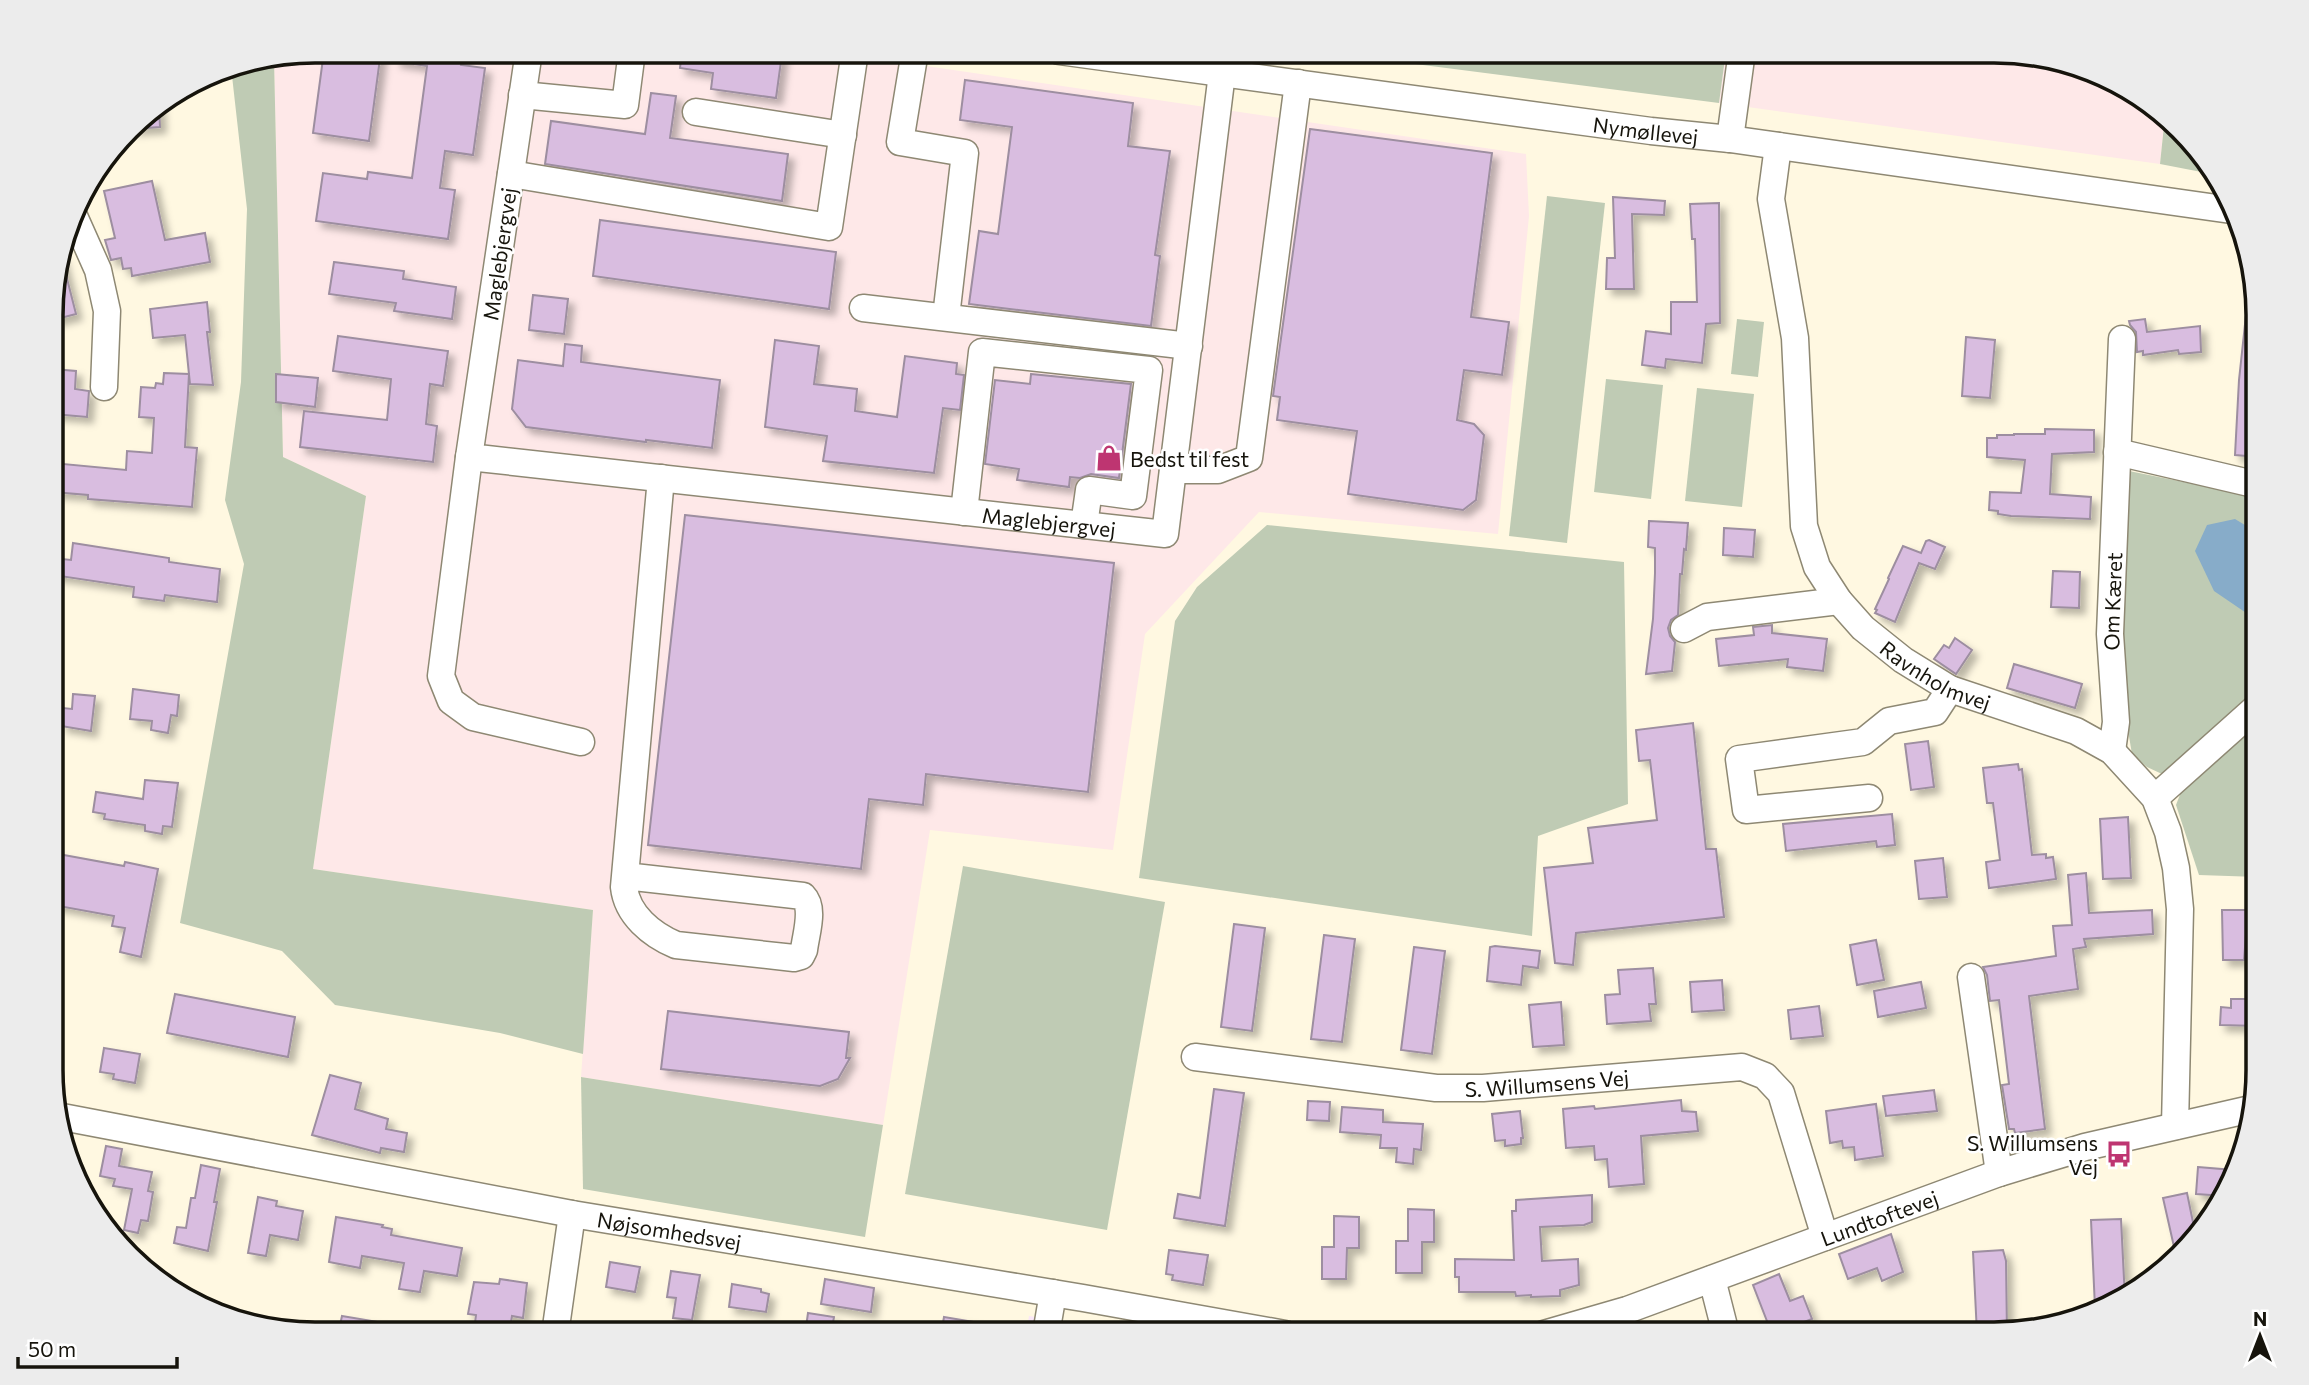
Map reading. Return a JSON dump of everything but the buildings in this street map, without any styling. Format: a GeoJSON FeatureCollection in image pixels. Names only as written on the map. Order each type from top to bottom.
{"type":"FeatureCollection","features":[{"type":"Feature","properties":{"kind":"street","name":"Maglebjergvej"},"geometry":{"type":"LineString","coordinates":[[527,63],[469,457],[441,676],[452,701],[473,717],[580,741]]}},
{"type":"Feature","properties":{"kind":"street"},"geometry":{"type":"LineString","coordinates":[[522,95],[625,104],[630,63]]}},
{"type":"Feature","properties":{"kind":"street"},"geometry":{"type":"LineString","coordinates":[[511,174],[829,227],[853,63]]}},
{"type":"Feature","properties":{"kind":"street"},"geometry":{"type":"LineString","coordinates":[[913,63],[900,142],[965,153],[946,317]]}},
{"type":"Feature","properties":{"kind":"street","name":"Nymøllevej"},"geometry":{"type":"LineString","coordinates":[[1148,63],[1651,131],[1730,139],[2223,209]]}},
{"type":"Feature","properties":{"kind":"street"},"geometry":{"type":"LineString","coordinates":[[1730,139],[1740,63]]}},
{"type":"Feature","properties":{"kind":"street","name":"Maglebjergvej"},"geometry":{"type":"LineString","coordinates":[[469,457],[1165,534],[1222,73]]}},
{"type":"Feature","properties":{"kind":"street"},"geometry":{"type":"LineString","coordinates":[[1173,470],[1218,470],[1249,458],[1298,83]]}},
{"type":"Feature","properties":{"kind":"street"},"geometry":{"type":"LineString","coordinates":[[696,112],[843,135]]}},
{"type":"Feature","properties":{"kind":"street","name":"Ravnholmvej"},"geometry":{"type":"LineString","coordinates":[[1778,146],[1771,199],[1795,338],[1804,526],[1816,567],[1839,601],[1863,628],[1903,660],[1950,689],[2076,731],[2112,751],[2155,798],[2168,832],[2176,868],[2180,909],[2175,1126]]}},
{"type":"Feature","properties":{"kind":"street"},"geometry":{"type":"LineString","coordinates":[[79,227],[97,270],[107,311],[104,387]]}},
{"type":"Feature","properties":{"kind":"street"},"geometry":{"type":"LineString","coordinates":[[863,308],[1189,346]]}},
{"type":"Feature","properties":{"kind":"street","name":"Om Kæret"},"geometry":{"type":"LineString","coordinates":[[2112,751],[2116,722],[2110,634],[2122,339]]}},
{"type":"Feature","properties":{"kind":"street"},"geometry":{"type":"LineString","coordinates":[[964,512],[982,352],[1149,370],[1133,496],[1089,491],[1084,525]]}},
{"type":"Feature","properties":{"kind":"street"},"geometry":{"type":"LineString","coordinates":[[2117,452],[2246,482]]}},
{"type":"Feature","properties":{"kind":"street"},"geometry":{"type":"LineString","coordinates":[[625,876],[803,895],[810,910],[804,950],[800,956],[794,958],[676,945],[659,938],[626,901],[625,876],[661,478]]}},
{"type":"Feature","properties":{"kind":"street"},"geometry":{"type":"LineString","coordinates":[[1684,629],[1707,617],[1839,601]]}},
{"type":"Feature","properties":{"kind":"street"},"geometry":{"type":"LineString","coordinates":[[1870,798],[1746,810],[1739,759],[1863,742],[1889,721],[1934,712],[1950,689]]}},
{"type":"Feature","properties":{"kind":"street"},"geometry":{"type":"LineString","coordinates":[[2155,798],[2246,717]]}},
{"type":"Feature","properties":{"kind":"street"},"geometry":{"type":"LineString","coordinates":[[1971,977],[1999,1173]]}},
{"type":"Feature","properties":{"kind":"street","name":"S. Willumsens Vej"},"geometry":{"type":"LineString","coordinates":[[1195,1056],[1436,1088],[1483,1088],[1742,1068],[1765,1076],[1781,1093],[1825,1237]]}},
{"type":"Feature","properties":{"kind":"street","name":"Lundtoftevej"},"geometry":{"type":"LineString","coordinates":[[1586,1322],[1627,1310],[1999,1173],[2085,1147],[2243,1111]]}},
{"type":"Feature","properties":{"kind":"street","name":"Nøjsomhedsvej"},"geometry":{"type":"LineString","coordinates":[[68,1118],[572,1214],[1217,1322]]}},
{"type":"Feature","properties":{"kind":"street"},"geometry":{"type":"LineString","coordinates":[[557,1322],[572,1214]]}},
{"type":"Feature","properties":{"kind":"street"},"geometry":{"type":"LineString","coordinates":[[1712,1279],[1723,1322]]}},
{"type":"Feature","properties":{"kind":"street"},"geometry":{"type":"LineString","coordinates":[[1048,1322],[1053,1293]]}},
{"type":"Feature","properties":{"kind":"shaded area"},"geometry":{"type":"Polygon","coordinates":[[[315,63],[906,63],[1526,154],[1529,216],[1498,534],[1259,512],[1145,634],[1113,850],[930,830],[883,1125],[581,1077],[593,910],[313,869],[366,496],[283,457],[274,66],[315,63]]]}},
{"type":"Feature","properties":{"kind":"shaded area"},"geometry":{"type":"Polygon","coordinates":[[[1724,63],[1994,63],[2043,68],[2091,82],[2134,105],[2164,129],[2160,164],[1719,103],[1724,63]]]}},
{"type":"Feature","properties":{"kind":"shaded area"},"geometry":{"type":"Polygon","coordinates":[[[1029,1316],[1068,1322],[1028,1322],[1029,1316]]]}},
{"type":"Feature","properties":{"kind":"green space"},"geometry":{"type":"Polygon","coordinates":[[[1407,63],[1724,63],[1719,103],[1407,63]]]}},
{"type":"Feature","properties":{"kind":"green space"},"geometry":{"type":"Polygon","coordinates":[[[274,66],[283,457],[366,496],[313,869],[593,910],[583,1054],[500,1033],[335,1005],[282,951],[180,923],[244,564],[225,500],[241,382],[247,209],[232,77],[274,66]]]}},
{"type":"Feature","properties":{"kind":"green space"},"geometry":{"type":"Polygon","coordinates":[[[2164,129],[2202,172],[2160,164],[2164,129]]]}},
{"type":"Feature","properties":{"kind":"green space"},"geometry":{"type":"Polygon","coordinates":[[[1547,196],[1605,203],[1567,543],[1509,536],[1547,196]]]}},
{"type":"Feature","properties":{"kind":"green space"},"geometry":{"type":"Polygon","coordinates":[[[1737,319],[1764,322],[1758,377],[1731,374],[1737,319]]]}},
{"type":"Feature","properties":{"kind":"green space"},"geometry":{"type":"Polygon","coordinates":[[[1606,379],[1663,385],[1651,499],[1594,492],[1606,379]]]}},
{"type":"Feature","properties":{"kind":"green space"},"geometry":{"type":"Polygon","coordinates":[[[1697,388],[1754,394],[1742,507],[1685,501],[1697,388]]]}},
{"type":"Feature","properties":{"kind":"green space"},"geometry":{"type":"Polygon","coordinates":[[[2124,470],[2246,495],[2246,705],[2162,774],[2147,767],[2132,754],[2124,707],[2117,621],[2124,470]]]}},
{"type":"Feature","properties":{"kind":"green space"},"geometry":{"type":"Polygon","coordinates":[[[1267,525],[1624,562],[1628,804],[1538,836],[1532,936],[1139,878],[1175,621],[1197,587],[1267,525]]]}},
{"type":"Feature","properties":{"kind":"green space"},"geometry":{"type":"Polygon","coordinates":[[[2246,732],[2246,877],[2199,875],[2176,805],[2184,784],[2246,732]]]}},
{"type":"Feature","properties":{"kind":"green space"},"geometry":{"type":"Polygon","coordinates":[[[963,866],[1165,902],[1107,1230],[905,1194],[963,866]]]}},
{"type":"Feature","properties":{"kind":"green space"},"geometry":{"type":"Polygon","coordinates":[[[581,1077],[883,1125],[865,1237],[583,1189],[581,1077]]]}},
{"type":"Feature","properties":{"kind":"water"},"geometry":{"type":"Polygon","coordinates":[[[2235,519],[2246,526],[2246,613],[2214,591],[2195,551],[2207,525],[2235,519]]]}},
{"type":"Feature","properties":{"kind":"place","name":"Bedst til fest"},"geometry":{"type":"Point","coordinates":[1109,458]}},
{"type":"Feature","properties":{"kind":"place","name":"S. Willumsens Vej"},"geometry":{"type":"Point","coordinates":[2119,1154]}}]}
